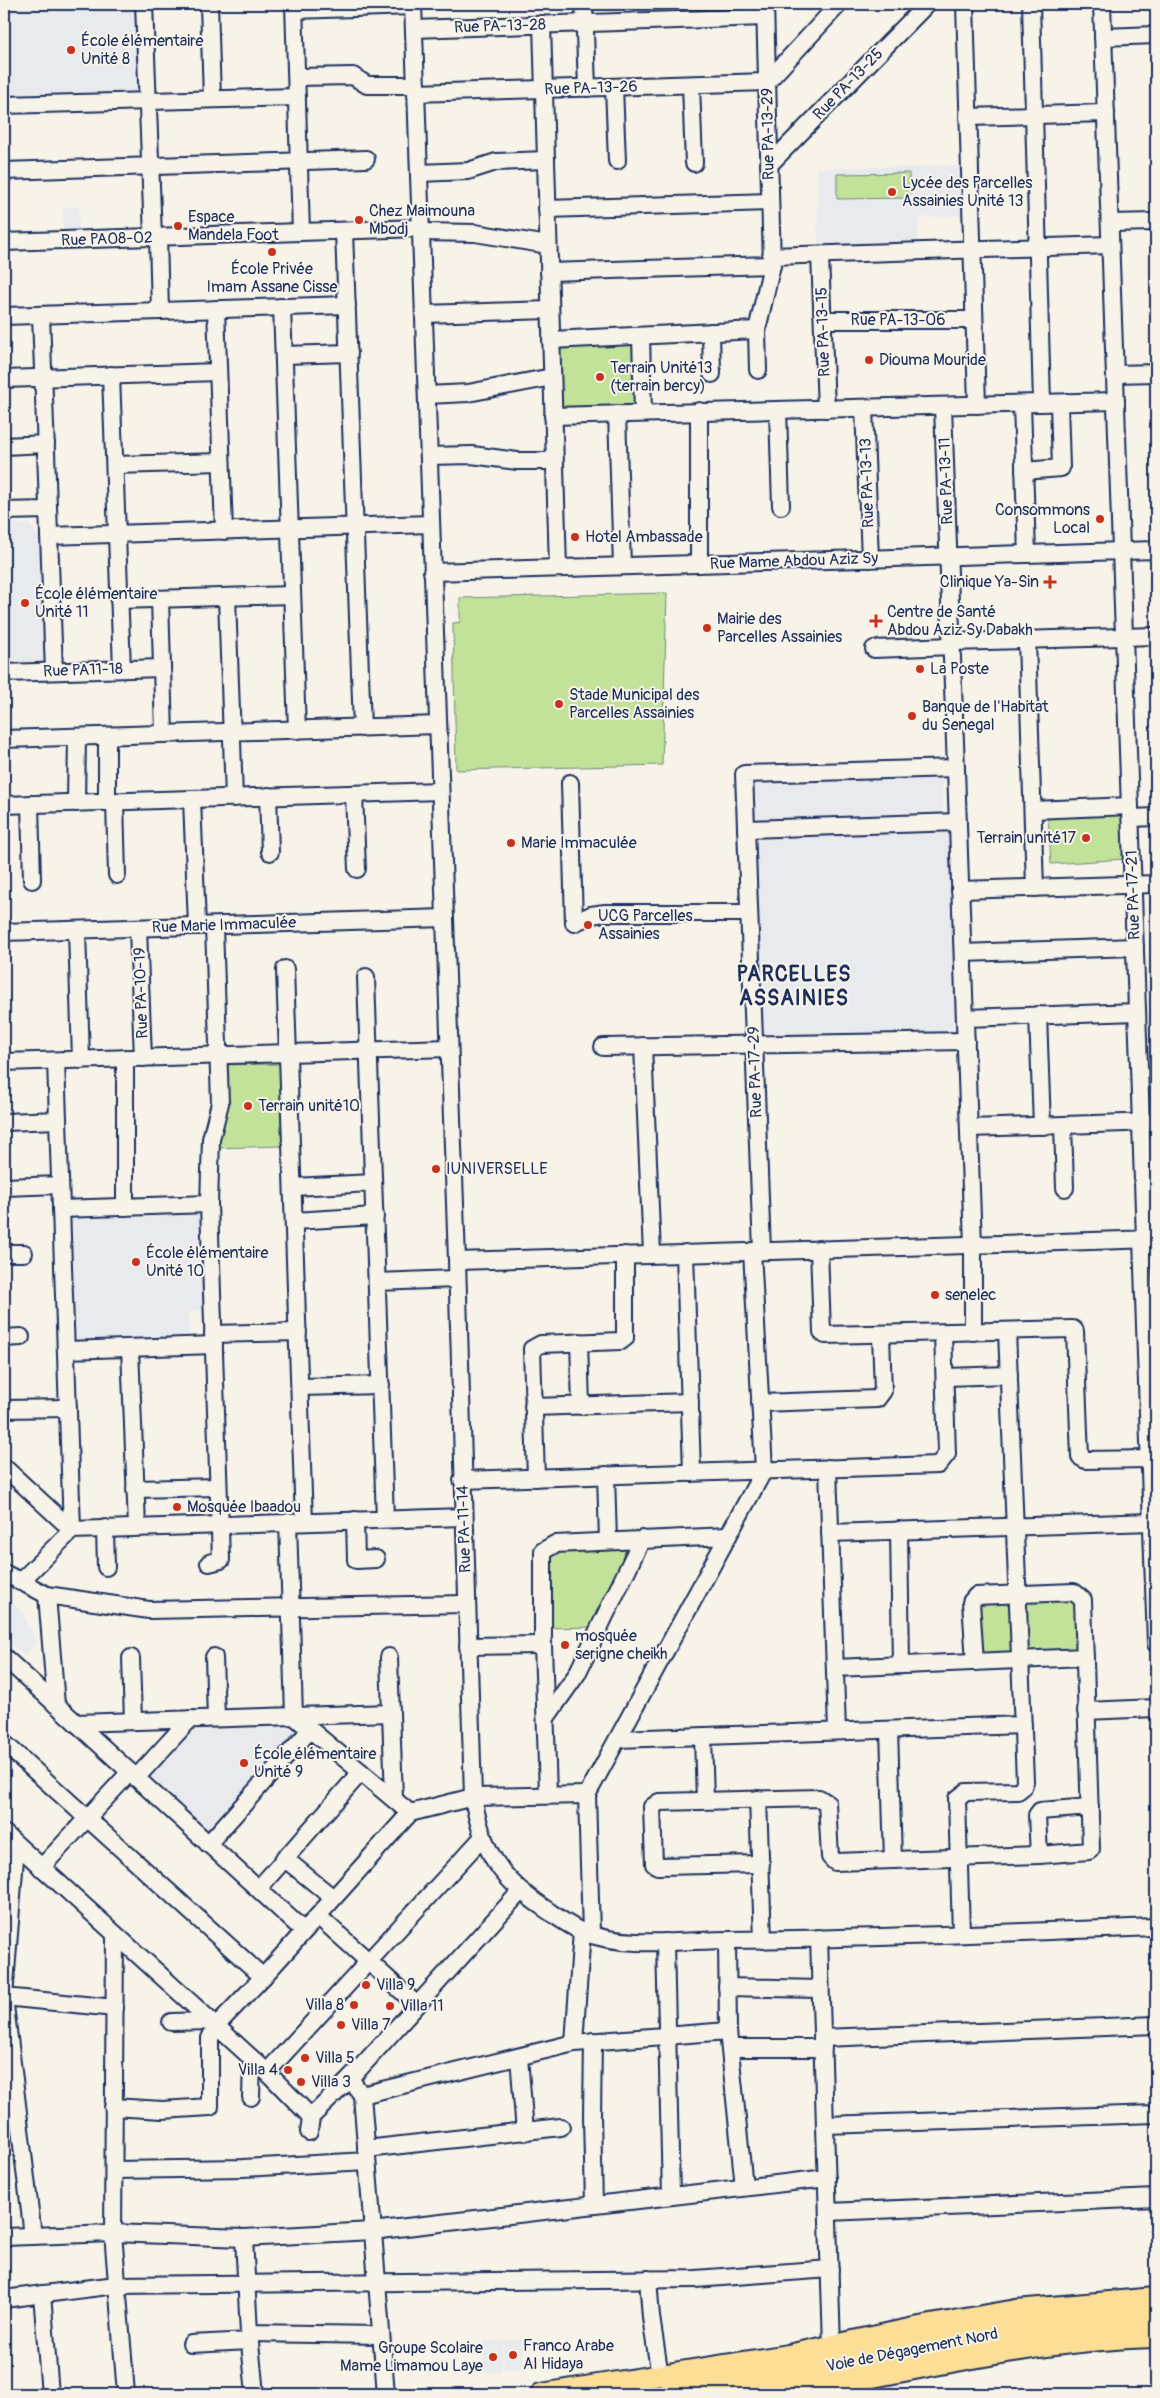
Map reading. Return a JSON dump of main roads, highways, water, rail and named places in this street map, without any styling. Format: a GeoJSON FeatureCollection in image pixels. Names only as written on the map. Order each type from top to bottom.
{"type":"FeatureCollection","features":[{"type":"Feature","properties":{"kind":"highway","name":"Voie de Dégagement Nord"},"geometry":{"type":"LineString","coordinates":[[665,2385],[840,2364],[945,2340],[1034,2327],[1156,2317]]}},
{"type":"Feature","properties":{"kind":"highway","name":"Voie de Dégagement Nord"},"geometry":{"type":"LineString","coordinates":[[769,2394],[842,2382],[947,2359],[1038,2345],[1156,2335]]}},
{"type":"Feature","properties":{"kind":"main road"},"geometry":{"type":"LineString","coordinates":[[541,2394],[665,2385],[914,2328],[1016,2310],[1156,2298]]}},
{"type":"Feature","properties":{"kind":"place","name":"École élémentaire Unité 8"},"geometry":{"type":"Point","coordinates":[71,50]}},
{"type":"Feature","properties":{"kind":"place","name":"Lycée des Parcelles Assainies Unité 13"},"geometry":{"type":"Point","coordinates":[892,192]}},
{"type":"Feature","properties":{"kind":"place","name":"Chez Maimouna Mbodj"},"geometry":{"type":"Point","coordinates":[359,220]}},
{"type":"Feature","properties":{"kind":"place","name":"Espace Mandela Foot"},"geometry":{"type":"Point","coordinates":[178,226]}},
{"type":"Feature","properties":{"kind":"place","name":"École Privée Imam Assane Cisse"},"geometry":{"type":"Point","coordinates":[272,252]}},
{"type":"Feature","properties":{"kind":"place","name":"Diouma Mouride"},"geometry":{"type":"Point","coordinates":[869,360]}},
{"type":"Feature","properties":{"kind":"place","name":"Terrain Unité13 (terrain bercy)"},"geometry":{"type":"Point","coordinates":[600,377]}},
{"type":"Feature","properties":{"kind":"place","name":"Consommons Local"},"geometry":{"type":"Point","coordinates":[1100,519]}},
{"type":"Feature","properties":{"kind":"place","name":"Hotel Ambassade"},"geometry":{"type":"Point","coordinates":[575,537]}},
{"type":"Feature","properties":{"kind":"place","name":"Clinique Ya-Sin"},"geometry":{"type":"Point","coordinates":[1050,582]}},
{"type":"Feature","properties":{"kind":"place","name":"École élémentaire Unité 11"},"geometry":{"type":"Point","coordinates":[25,603]}},
{"type":"Feature","properties":{"kind":"place","name":"Centre de Santé Abdou Aziz Sy Dabakh"},"geometry":{"type":"Point","coordinates":[876,621]}},
{"type":"Feature","properties":{"kind":"place","name":"Mairie des Parcelles Assainies"},"geometry":{"type":"Point","coordinates":[707,628]}},
{"type":"Feature","properties":{"kind":"place","name":"La Poste"},"geometry":{"type":"Point","coordinates":[920,669]}},
{"type":"Feature","properties":{"kind":"place","name":"Stade Municipal des Parcelles Assainies"},"geometry":{"type":"Point","coordinates":[559,704]}},
{"type":"Feature","properties":{"kind":"place","name":"Banque de l'Habitat du Senegal"},"geometry":{"type":"Point","coordinates":[912,716]}},
{"type":"Feature","properties":{"kind":"place","name":"Terrain unité17"},"geometry":{"type":"Point","coordinates":[1086,838]}},
{"type":"Feature","properties":{"kind":"place","name":"Marie Immaculée"},"geometry":{"type":"Point","coordinates":[511,843]}},
{"type":"Feature","properties":{"kind":"place","name":"UCG Parcelles Assainies"},"geometry":{"type":"Point","coordinates":[588,925]}},
{"type":"Feature","properties":{"kind":"place","name":"Terrain unité10"},"geometry":{"type":"Point","coordinates":[248,1106]}},
{"type":"Feature","properties":{"kind":"place","name":"IUNIVERSELLE"},"geometry":{"type":"Point","coordinates":[436,1169]}},
{"type":"Feature","properties":{"kind":"place","name":"École élémentaire Unité 10"},"geometry":{"type":"Point","coordinates":[136,1262]}},
{"type":"Feature","properties":{"kind":"place","name":"senelec"},"geometry":{"type":"Point","coordinates":[935,1295]}},
{"type":"Feature","properties":{"kind":"place","name":"Mosquée Ibaadou"},"geometry":{"type":"Point","coordinates":[177,1507]}},
{"type":"Feature","properties":{"kind":"place","name":"mosquée serigne cheikh"},"geometry":{"type":"Point","coordinates":[565,1645]}},
{"type":"Feature","properties":{"kind":"place","name":"École élémentaire Unité 9"},"geometry":{"type":"Point","coordinates":[244,1763]}},
{"type":"Feature","properties":{"kind":"place","name":"Villa 9"},"geometry":{"type":"Point","coordinates":[366,1985]}},
{"type":"Feature","properties":{"kind":"place","name":"Villa 8"},"geometry":{"type":"Point","coordinates":[354,2005]}},
{"type":"Feature","properties":{"kind":"place","name":"Villa 11"},"geometry":{"type":"Point","coordinates":[390,2006]}},
{"type":"Feature","properties":{"kind":"place","name":"Villa 7"},"geometry":{"type":"Point","coordinates":[341,2025]}},
{"type":"Feature","properties":{"kind":"place","name":"Villa 5"},"geometry":{"type":"Point","coordinates":[305,2058]}},
{"type":"Feature","properties":{"kind":"place","name":"Villa 4"},"geometry":{"type":"Point","coordinates":[288,2070]}},
{"type":"Feature","properties":{"kind":"place","name":"Villa 3"},"geometry":{"type":"Point","coordinates":[301,2082]}},
{"type":"Feature","properties":{"kind":"place","name":"Franco Arabe Al Hidaya"},"geometry":{"type":"Point","coordinates":[513,2355]}},
{"type":"Feature","properties":{"kind":"place","name":"Groupe Scolaire Mame Limamou Laye"},"geometry":{"type":"Point","coordinates":[493,2357]}},
{"type":"Feature","properties":{"kind":"district","name":"PARCELLES ASSAINIES"},"geometry":{"type":"Point","coordinates":[794,986]}}]}
